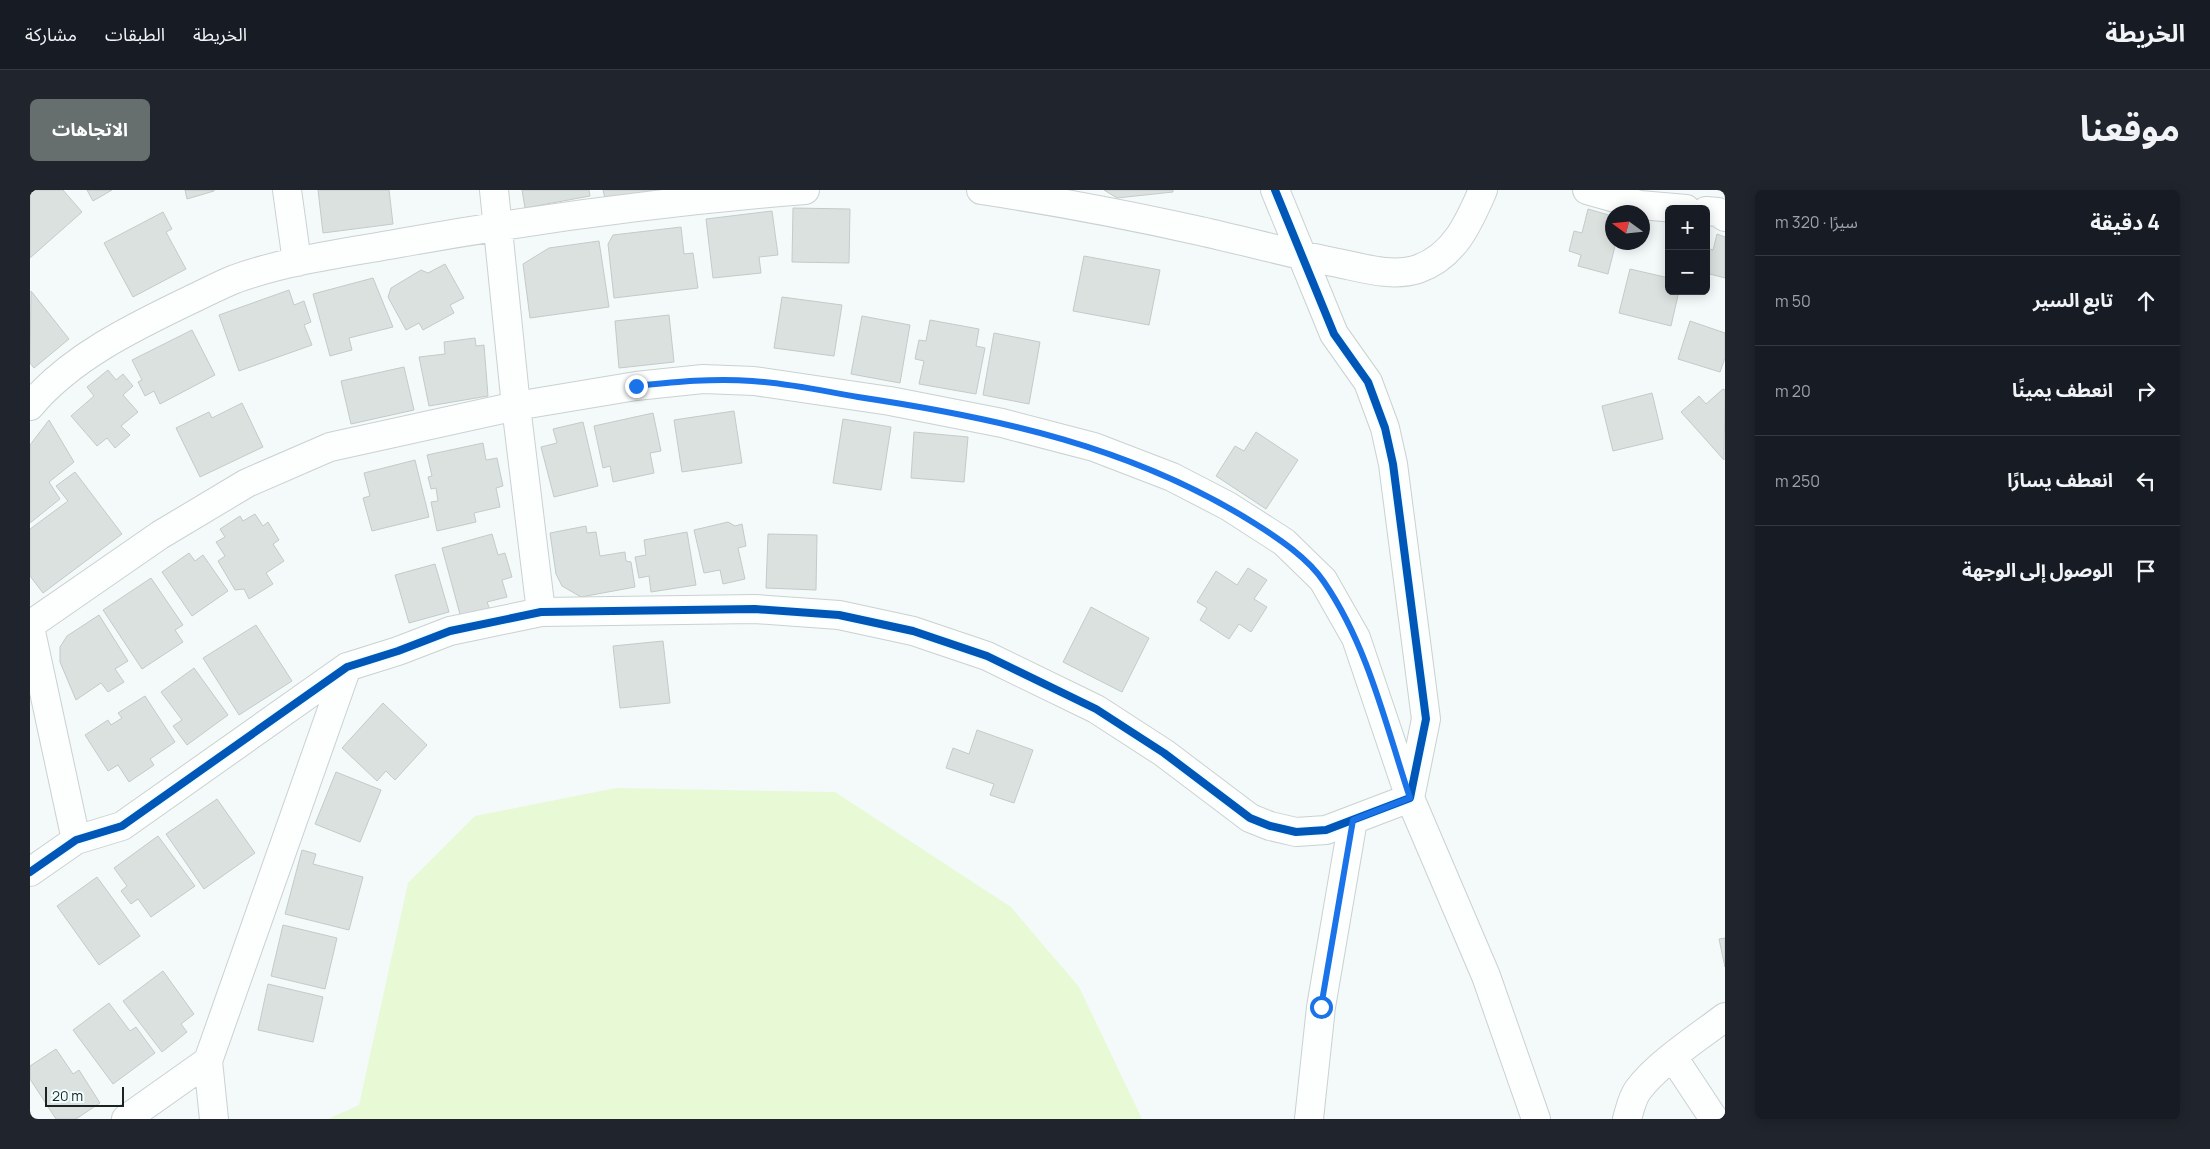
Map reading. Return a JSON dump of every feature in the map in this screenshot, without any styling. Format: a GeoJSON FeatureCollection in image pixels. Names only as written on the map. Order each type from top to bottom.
{"type":"FeatureCollection","features":[{"type":"Feature","properties":{"kind":"street"},"geometry":{"type":"LineString","coordinates":[[287,190],[297,262]]}},
{"type":"Feature","properties":{"kind":"street"},"geometry":{"type":"LineString","coordinates":[[494,190],[516,406],[541,612]]}},
{"type":"Feature","properties":{"kind":"street"},"geometry":{"type":"LineString","coordinates":[[30,406],[48,385],[87,356],[156,317],[235,279],[297,262],[497,225],[732,196],[805,190]]}},
{"type":"Feature","properties":{"kind":"street"},"geometry":{"type":"LineString","coordinates":[[982,190],[1065,203],[1377,271],[1398,272],[1419,269],[1444,255],[1466,230],[1483,190]]}},
{"type":"Feature","properties":{"kind":"street"},"geometry":{"type":"LineString","coordinates":[[1275,190],[1334,334],[1368,382],[1385,428],[1394,464],[1426,719],[1410,798]]}},
{"type":"Feature","properties":{"kind":"street"},"geometry":{"type":"LineString","coordinates":[[1587,190],[1640,205],[1665,207]]}},
{"type":"Feature","properties":{"kind":"street"},"geometry":{"type":"LineString","coordinates":[[76,840],[30,626],[160,535],[247,483],[330,447],[516,406],[636,386],[704,379],[754,381],[890,401],[1002,423],[1094,447],[1172,477],[1228,506],[1284,542],[1323,580],[1356,638],[1410,798],[1486,976],[1536,1119]]}},
{"type":"Feature","properties":{"kind":"street"},"geometry":{"type":"LineString","coordinates":[[30,872],[76,840],[122,826],[347,667],[398,651],[450,631],[541,612],[755,609],[839,615],[913,631],[987,656],[1096,709],[1164,753],[1250,818],[1270,826],[1296,832],[1326,830],[1410,798]]}},
{"type":"Feature","properties":{"kind":"street"},"geometry":{"type":"LineString","coordinates":[[214,1119],[208,1061],[347,667]]}},
{"type":"Feature","properties":{"kind":"street"},"geometry":{"type":"LineString","coordinates":[[1309,1119],[1321,1007],[1353,820]]}},
{"type":"Feature","properties":{"kind":"street"},"geometry":{"type":"LineString","coordinates":[[1627,1119],[1638,1091],[1673,1057],[1725,1017]]}},
{"type":"Feature","properties":{"kind":"street"},"geometry":{"type":"LineString","coordinates":[[1673,1057],[1714,1119]]}},
{"type":"Feature","properties":{"kind":"street"},"geometry":{"type":"LineString","coordinates":[[126,1119],[208,1061]]}},
{"type":"Feature","properties":{"kind":"green space"},"geometry":{"type":"Polygon","coordinates":[[[616,788],[835,792],[1011,907],[1079,987],[1142,1119],[328,1119],[359,1105],[408,883],[475,816],[616,788]]]}},
{"type":"Feature","properties":{"kind":"building"},"geometry":{"type":"Polygon","coordinates":[[[33,190],[63,190],[82,212],[30,258],[30,192],[33,190]]]}},
{"type":"Feature","properties":{"kind":"building"},"geometry":{"type":"Polygon","coordinates":[[[87,190],[112,190],[93,201],[87,190]]]}},
{"type":"Feature","properties":{"kind":"building"},"geometry":{"type":"Polygon","coordinates":[[[185,190],[214,190],[214,191],[187,199],[185,190]]]}},
{"type":"Feature","properties":{"kind":"building"},"geometry":{"type":"Polygon","coordinates":[[[318,190],[389,190],[393,224],[323,233],[318,190]]]}},
{"type":"Feature","properties":{"kind":"building"},"geometry":{"type":"Polygon","coordinates":[[[522,190],[589,190],[590,196],[525,208],[522,190]]]}},
{"type":"Feature","properties":{"kind":"building"},"geometry":{"type":"Polygon","coordinates":[[[603,190],[663,190],[605,198],[603,190]]]}},
{"type":"Feature","properties":{"kind":"building"},"geometry":{"type":"Polygon","coordinates":[[[1104,190],[1173,190],[1173,192],[1117,198],[1104,190]]]}},
{"type":"Feature","properties":{"kind":"building"},"geometry":{"type":"Polygon","coordinates":[[[793,208],[850,209],[849,263],[792,262],[793,208]]]}},
{"type":"Feature","properties":{"kind":"building"},"geometry":{"type":"Polygon","coordinates":[[[1588,209],[1605,214],[1605,250],[1614,250],[1608,274],[1578,266],[1581,255],[1569,251],[1574,231],[1582,233],[1588,209]]]}},
{"type":"Feature","properties":{"kind":"building"},"geometry":{"type":"Polygon","coordinates":[[[772,211],[778,255],[759,257],[761,273],[713,278],[706,219],[772,211]]]}},
{"type":"Feature","properties":{"kind":"building"},"geometry":{"type":"Polygon","coordinates":[[[163,212],[172,229],[166,232],[186,269],[133,297],[104,243],[163,212]]]}},
{"type":"Feature","properties":{"kind":"building"},"geometry":{"type":"Polygon","coordinates":[[[681,227],[684,254],[693,253],[698,288],[614,298],[608,244],[613,235],[681,227]]]}},
{"type":"Feature","properties":{"kind":"building"},"geometry":{"type":"Polygon","coordinates":[[[1717,234],[1725,237],[1725,278],[1710,274],[1710,249],[1713,250],[1717,234]]]}},
{"type":"Feature","properties":{"kind":"building"},"geometry":{"type":"Polygon","coordinates":[[[599,241],[609,307],[530,318],[523,264],[549,248],[599,241]]]}},
{"type":"Feature","properties":{"kind":"building"},"geometry":{"type":"Polygon","coordinates":[[[1084,256],[1160,270],[1149,325],[1073,311],[1084,256]]]}},
{"type":"Feature","properties":{"kind":"building"},"geometry":{"type":"Polygon","coordinates":[[[445,264],[464,298],[450,305],[454,313],[423,330],[419,323],[406,330],[388,297],[391,288],[421,270],[428,273],[445,264]]]}},
{"type":"Feature","properties":{"kind":"building"},"geometry":{"type":"Polygon","coordinates":[[[1630,269],[1665,277],[1665,295],[1678,295],[1671,326],[1619,313],[1630,269]]]}},
{"type":"Feature","properties":{"kind":"building"},"geometry":{"type":"Polygon","coordinates":[[[373,278],[393,327],[349,338],[352,350],[330,356],[313,294],[373,278]]]}},
{"type":"Feature","properties":{"kind":"building"},"geometry":{"type":"Polygon","coordinates":[[[289,290],[294,305],[304,301],[311,322],[304,325],[312,345],[239,371],[219,315],[289,290]]]}},
{"type":"Feature","properties":{"kind":"building"},"geometry":{"type":"Polygon","coordinates":[[[31,291],[69,339],[34,368],[30,363],[31,291]]]}},
{"type":"Feature","properties":{"kind":"building"},"geometry":{"type":"Polygon","coordinates":[[[782,297],[842,305],[834,356],[774,348],[782,297]]]}},
{"type":"Feature","properties":{"kind":"building"},"geometry":{"type":"Polygon","coordinates":[[[669,315],[674,362],[619,368],[615,321],[669,315]]]}},
{"type":"Feature","properties":{"kind":"building"},"geometry":{"type":"Polygon","coordinates":[[[862,316],[910,325],[900,383],[851,374],[862,316]]]}},
{"type":"Feature","properties":{"kind":"building"},"geometry":{"type":"Polygon","coordinates":[[[930,320],[979,329],[976,346],[985,348],[976,394],[919,384],[924,361],[915,359],[919,340],[926,341],[930,320]]]}},
{"type":"Feature","properties":{"kind":"building"},"geometry":{"type":"Polygon","coordinates":[[[1690,321],[1725,333],[1725,358],[1720,372],[1678,359],[1690,321]]]}},
{"type":"Feature","properties":{"kind":"building"},"geometry":{"type":"Polygon","coordinates":[[[192,330],[215,375],[160,404],[154,391],[145,396],[138,382],[142,380],[132,360],[192,330]]]}},
{"type":"Feature","properties":{"kind":"building"},"geometry":{"type":"Polygon","coordinates":[[[994,333],[1040,342],[1029,404],[983,395],[994,333]]]}},
{"type":"Feature","properties":{"kind":"building"},"geometry":{"type":"Polygon","coordinates":[[[475,338],[476,346],[484,345],[488,396],[429,406],[419,357],[445,354],[444,342],[475,338]]]}},
{"type":"Feature","properties":{"kind":"building"},"geometry":{"type":"Polygon","coordinates":[[[404,367],[414,410],[351,424],[341,381],[404,367]]]}},
{"type":"Feature","properties":{"kind":"building"},"geometry":{"type":"Polygon","coordinates":[[[108,370],[116,380],[123,374],[133,386],[123,395],[138,412],[121,426],[130,435],[115,448],[107,438],[97,446],[71,416],[94,396],[87,387],[108,370]]]}},
{"type":"Feature","properties":{"kind":"building"},"geometry":{"type":"Polygon","coordinates":[[[1723,389],[1725,390],[1724,460],[1681,412],[1699,396],[1706,404],[1723,389]]]}},
{"type":"Feature","properties":{"kind":"building"},"geometry":{"type":"Polygon","coordinates":[[[1652,393],[1663,439],[1613,451],[1602,406],[1652,393]]]}},
{"type":"Feature","properties":{"kind":"building"},"geometry":{"type":"Polygon","coordinates":[[[242,403],[263,447],[200,477],[176,428],[209,412],[212,418],[242,403]]]}},
{"type":"Feature","properties":{"kind":"building"},"geometry":{"type":"Polygon","coordinates":[[[734,411],[742,463],[682,472],[674,420],[734,411]]]}},
{"type":"Feature","properties":{"kind":"building"},"geometry":{"type":"Polygon","coordinates":[[[653,413],[661,451],[650,453],[654,473],[613,482],[610,466],[603,468],[594,426],[653,413]]]}},
{"type":"Feature","properties":{"kind":"building"},"geometry":{"type":"Polygon","coordinates":[[[843,419],[891,427],[881,490],[833,483],[843,419]]]}},
{"type":"Feature","properties":{"kind":"building"},"geometry":{"type":"Polygon","coordinates":[[[49,420],[74,462],[49,482],[60,499],[30,523],[30,445],[49,420]]]}},
{"type":"Feature","properties":{"kind":"building"},"geometry":{"type":"Polygon","coordinates":[[[583,422],[598,486],[554,497],[541,447],[557,443],[553,429],[583,422]]]}},
{"type":"Feature","properties":{"kind":"building"},"geometry":{"type":"Polygon","coordinates":[[[914,432],[968,437],[964,482],[911,478],[914,432]]]}},
{"type":"Feature","properties":{"kind":"building"},"geometry":{"type":"Polygon","coordinates":[[[1256,432],[1298,460],[1266,509],[1216,476],[1235,446],[1244,451],[1256,432]]]}},
{"type":"Feature","properties":{"kind":"building"},"geometry":{"type":"Polygon","coordinates":[[[483,443],[486,460],[497,458],[503,486],[496,488],[500,507],[474,513],[476,522],[437,531],[431,502],[438,501],[436,488],[431,489],[428,477],[432,476],[427,455],[483,443]]]}},
{"type":"Feature","properties":{"kind":"building"},"geometry":{"type":"Polygon","coordinates":[[[415,460],[429,517],[372,531],[363,498],[370,496],[364,473],[415,460]]]}},
{"type":"Feature","properties":{"kind":"building"},"geometry":{"type":"Polygon","coordinates":[[[75,472],[122,534],[43,593],[30,576],[30,529],[68,501],[56,486],[75,472]]]}},
{"type":"Feature","properties":{"kind":"building"},"geometry":{"type":"Polygon","coordinates":[[[255,514],[263,526],[268,522],[279,540],[273,544],[284,561],[266,573],[273,584],[249,599],[244,589],[235,590],[218,561],[225,556],[216,542],[225,537],[220,529],[240,516],[243,521],[255,514]]]}},
{"type":"Feature","properties":{"kind":"building"},"geometry":{"type":"Polygon","coordinates":[[[728,522],[735,526],[742,524],[746,546],[738,548],[745,579],[723,584],[720,570],[704,573],[694,530],[728,522]]]}},
{"type":"Feature","properties":{"kind":"building"},"geometry":{"type":"Polygon","coordinates":[[[586,526],[587,533],[596,532],[600,556],[625,552],[626,561],[631,562],[635,587],[581,597],[562,586],[556,574],[550,533],[586,526]]]}},
{"type":"Feature","properties":{"kind":"building"},"geometry":{"type":"Polygon","coordinates":[[[687,532],[696,585],[651,592],[649,576],[639,578],[635,557],[646,555],[644,540],[687,532]]]}},
{"type":"Feature","properties":{"kind":"building"},"geometry":{"type":"Polygon","coordinates":[[[492,534],[498,555],[505,553],[512,577],[502,580],[507,597],[487,602],[490,610],[461,618],[442,548],[492,534]]]}},
{"type":"Feature","properties":{"kind":"building"},"geometry":{"type":"Polygon","coordinates":[[[768,534],[817,535],[816,590],[766,588],[768,534]]]}},
{"type":"Feature","properties":{"kind":"building"},"geometry":{"type":"Polygon","coordinates":[[[189,553],[195,561],[203,555],[228,591],[192,616],[162,572],[189,553]]]}},
{"type":"Feature","properties":{"kind":"building"},"geometry":{"type":"Polygon","coordinates":[[[435,564],[449,612],[409,623],[395,575],[435,564]]]}},
{"type":"Feature","properties":{"kind":"building"},"geometry":{"type":"Polygon","coordinates":[[[1248,568],[1267,580],[1254,599],[1267,607],[1251,632],[1239,624],[1229,639],[1200,620],[1207,608],[1197,602],[1216,571],[1237,585],[1248,568]]]}},
{"type":"Feature","properties":{"kind":"building"},"geometry":{"type":"Polygon","coordinates":[[[151,578],[183,625],[175,630],[183,642],[142,669],[103,610],[151,578]]]}},
{"type":"Feature","properties":{"kind":"building"},"geometry":{"type":"Polygon","coordinates":[[[1091,607],[1149,638],[1122,692],[1063,662],[1091,607]]]}},
{"type":"Feature","properties":{"kind":"building"},"geometry":{"type":"Polygon","coordinates":[[[99,615],[128,661],[115,669],[124,682],[108,692],[101,683],[76,700],[60,662],[60,647],[67,636],[99,615]]]}},
{"type":"Feature","properties":{"kind":"building"},"geometry":{"type":"Polygon","coordinates":[[[256,625],[292,681],[239,715],[203,658],[256,625]]]}},
{"type":"Feature","properties":{"kind":"building"},"geometry":{"type":"Polygon","coordinates":[[[663,641],[670,703],[620,708],[613,646],[663,641]]]}},
{"type":"Feature","properties":{"kind":"building"},"geometry":{"type":"Polygon","coordinates":[[[194,668],[228,715],[187,745],[173,726],[182,720],[161,692],[194,668]]]}},
{"type":"Feature","properties":{"kind":"building"},"geometry":{"type":"Polygon","coordinates":[[[145,696],[175,742],[150,759],[154,765],[129,782],[118,765],[108,771],[85,735],[108,720],[111,725],[122,718],[118,713],[145,696]]]}},
{"type":"Feature","properties":{"kind":"building"},"geometry":{"type":"Polygon","coordinates":[[[383,703],[427,745],[395,780],[386,771],[377,781],[342,748],[383,703]]]}},
{"type":"Feature","properties":{"kind":"building"},"geometry":{"type":"Polygon","coordinates":[[[977,730],[1033,750],[1014,803],[990,795],[994,784],[946,768],[953,748],[969,754],[977,730]]]}},
{"type":"Feature","properties":{"kind":"building"},"geometry":{"type":"Polygon","coordinates":[[[336,772],[381,790],[360,842],[315,824],[336,772]]]}},
{"type":"Feature","properties":{"kind":"building"},"geometry":{"type":"Polygon","coordinates":[[[217,799],[255,853],[204,889],[166,834],[217,799]]]}},
{"type":"Feature","properties":{"kind":"building"},"geometry":{"type":"Polygon","coordinates":[[[158,836],[195,886],[151,917],[138,899],[131,904],[121,891],[127,886],[114,868],[158,836]]]}},
{"type":"Feature","properties":{"kind":"building"},"geometry":{"type":"Polygon","coordinates":[[[302,850],[316,854],[313,864],[363,877],[349,930],[285,914],[302,850]]]}},
{"type":"Feature","properties":{"kind":"building"},"geometry":{"type":"Polygon","coordinates":[[[97,877],[140,936],[99,965],[57,906],[97,877]]]}},
{"type":"Feature","properties":{"kind":"building"},"geometry":{"type":"Polygon","coordinates":[[[283,925],[337,938],[325,989],[271,976],[283,925]]]}},
{"type":"Feature","properties":{"kind":"building"},"geometry":{"type":"Polygon","coordinates":[[[1725,938],[1725,967],[1719,939],[1725,938]]]}},
{"type":"Feature","properties":{"kind":"building"},"geometry":{"type":"Polygon","coordinates":[[[163,971],[194,1014],[181,1024],[187,1032],[162,1052],[123,1001],[163,971]]]}},
{"type":"Feature","properties":{"kind":"building"},"geometry":{"type":"Polygon","coordinates":[[[268,984],[323,997],[313,1042],[258,1030],[268,984]]]}},
{"type":"Feature","properties":{"kind":"building"},"geometry":{"type":"Polygon","coordinates":[[[109,1003],[130,1031],[136,1027],[155,1053],[113,1084],[73,1030],[109,1003]]]}},
{"type":"Feature","properties":{"kind":"building"},"geometry":{"type":"Polygon","coordinates":[[[56,1049],[73,1074],[79,1070],[100,1103],[76,1119],[56,1119],[30,1079],[30,1066],[56,1049]]]}},
{"type":"Feature","properties":{"kind":"cycle path"},"geometry":{"type":"LineString","coordinates":[[30,872],[76,840],[122,826],[347,667],[398,651],[450,631],[541,612],[755,609],[839,615],[913,631],[987,656],[1096,709],[1164,753],[1250,818],[1270,826],[1296,832],[1326,830],[1410,798],[1426,719],[1393,464],[1385,428],[1368,382],[1334,334],[1275,190]]}},
{"type":"Feature","properties":{"kind":"route"},"geometry":{"type":"LineString","coordinates":[[636,386],[704,379],[754,381],[890,401],[1002,423],[1094,447],[1172,477],[1228,506],[1284,542],[1323,580],[1356,638],[1410,798],[1353,820],[1321,1007]]}}]}
